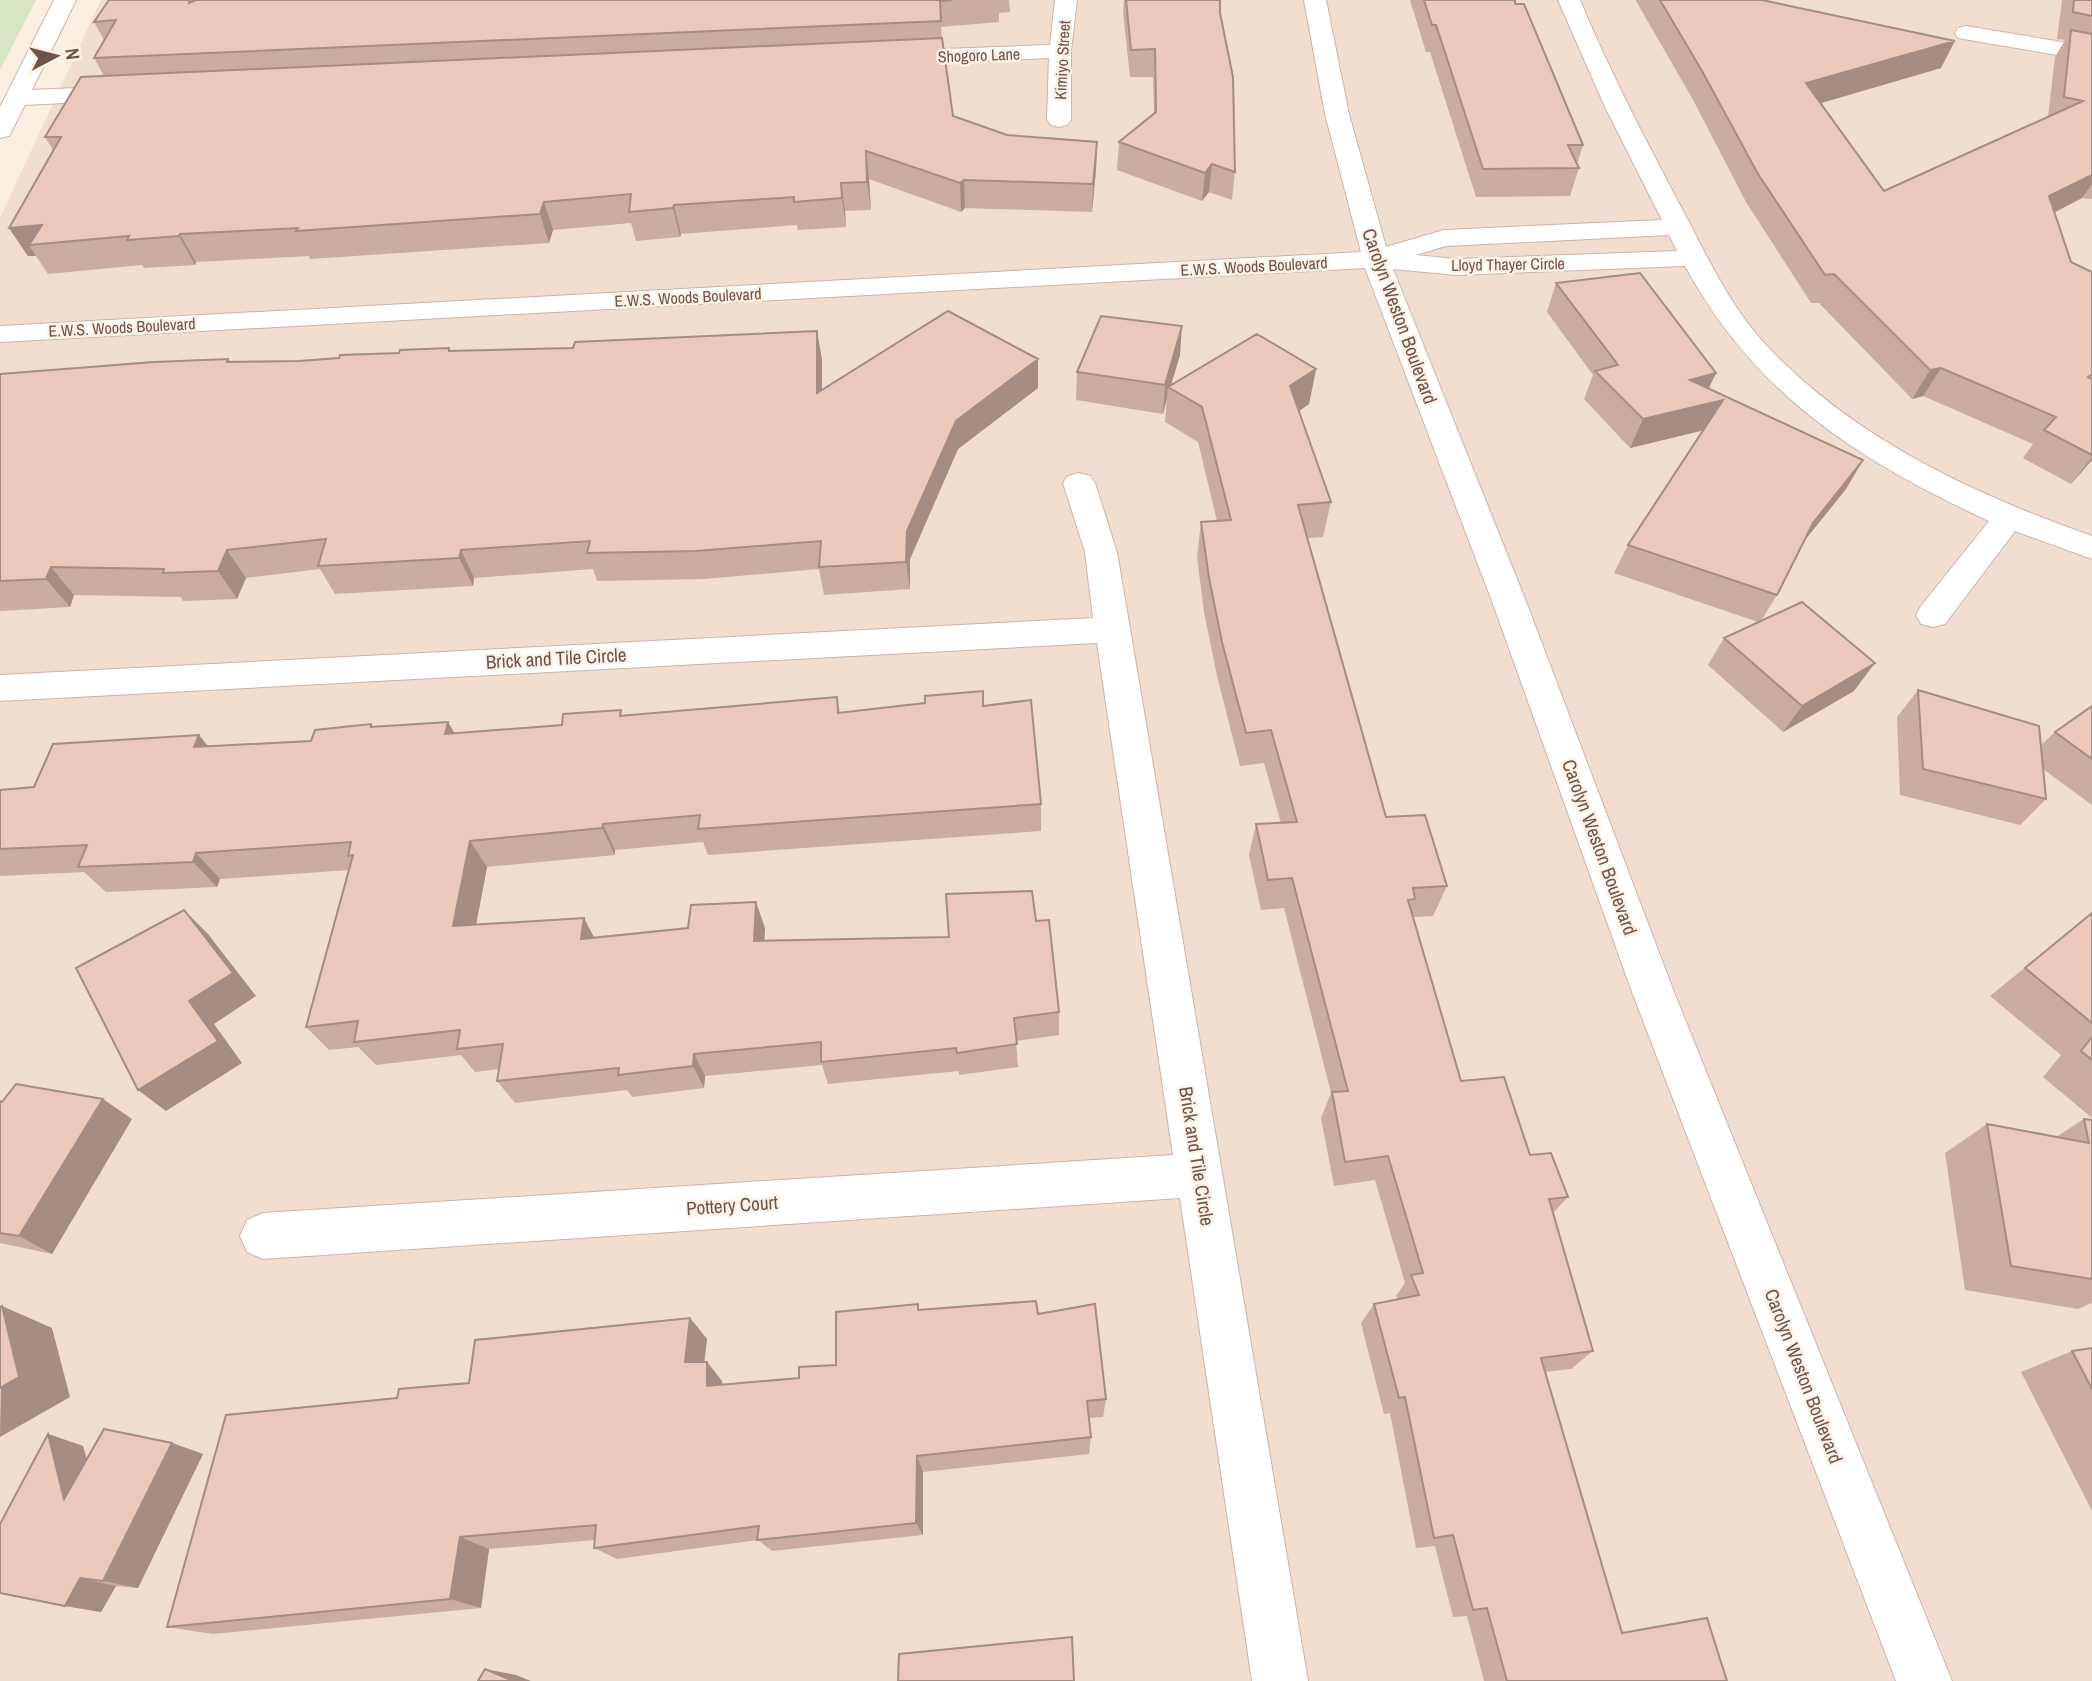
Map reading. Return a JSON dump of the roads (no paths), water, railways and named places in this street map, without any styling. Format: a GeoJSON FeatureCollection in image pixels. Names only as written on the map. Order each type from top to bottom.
{"type":"FeatureCollection","features":[{"type":"Feature","properties":{"kind":"street"},"geometry":{"type":"LineString","coordinates":[[0,131],[65,0]]}},
{"type":"Feature","properties":{"kind":"street","name":"Kimiyo Street"},"geometry":{"type":"LineString","coordinates":[[1059,120],[1060,51],[1066,0]]}},
{"type":"Feature","properties":{"kind":"street","name":"Carolyn Weston Boulevard"},"geometry":{"type":"LineString","coordinates":[[1315,0],[1345,144],[1375,259],[1510,604],[1653,992],[1924,1681]]}},
{"type":"Feature","properties":{"kind":"street"},"geometry":{"type":"LineString","coordinates":[[1569,0],[1583,36],[1695,258],[1729,317],[1756,350],[1822,410],[1921,475],[2009,517],[2092,548]]}},
{"type":"Feature","properties":{"kind":"street"},"geometry":{"type":"LineString","coordinates":[[1966,33],[2092,54]]}},
{"type":"Feature","properties":{"kind":"street","name":"Shogoro Lane"},"geometry":{"type":"LineString","coordinates":[[870,59],[1060,51]]}},
{"type":"Feature","properties":{"kind":"street"},"geometry":{"type":"LineString","coordinates":[[16,98],[140,93]]}},
{"type":"Feature","properties":{"kind":"street","name":"Lloyd Thayer Circle"},"geometry":{"type":"LineString","coordinates":[[1375,259],[1444,238],[1679,227]]}},
{"type":"Feature","properties":{"kind":"street","name":"Lloyd Thayer Circle"},"geometry":{"type":"LineString","coordinates":[[1375,259],[1456,267],[1695,258]]}},
{"type":"Feature","properties":{"kind":"street","name":"E.W.S. Woods Boulevard"},"geometry":{"type":"LineString","coordinates":[[0,334],[1375,259]]}},
{"type":"Feature","properties":{"kind":"street","name":"Brick and Tile Circle"},"geometry":{"type":"LineString","coordinates":[[1079,483],[1101,552],[1280,1681]]}},
{"type":"Feature","properties":{"kind":"street"},"geometry":{"type":"LineString","coordinates":[[1933,615],[2009,517]]}},
{"type":"Feature","properties":{"kind":"street","name":"Brick and Tile Circle"},"geometry":{"type":"LineString","coordinates":[[0,688],[1112,630]]}},
{"type":"Feature","properties":{"kind":"street","name":"Pottery Court"},"geometry":{"type":"LineString","coordinates":[[263,1236],[1200,1175]]}}]}
